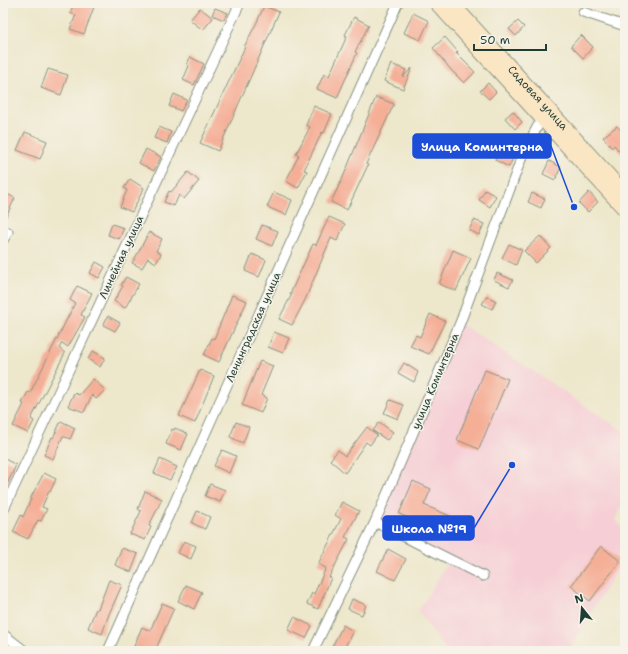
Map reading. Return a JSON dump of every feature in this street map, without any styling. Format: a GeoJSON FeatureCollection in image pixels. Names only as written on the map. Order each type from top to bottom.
{"type":"FeatureCollection","features":[{"type":"Feature","properties":{"kind":"street","name":"Линейная улица"},"geometry":{"type":"LineString","coordinates":[[3,511],[240,3]]}},
{"type":"Feature","properties":{"kind":"street","name":"Ленинградская улица"},"geometry":{"type":"LineString","coordinates":[[108,651],[398,3]]}},
{"type":"Feature","properties":{"kind":"street","name":"Садовая улица"},"geometry":{"type":"LineString","coordinates":[[436,3],[625,193]]}},
{"type":"Feature","properties":{"kind":"street","name":"Садовая улица"},"geometry":{"type":"LineString","coordinates":[[452,3],[625,210]]}},
{"type":"Feature","properties":{"kind":"street"},"geometry":{"type":"LineString","coordinates":[[583,12],[625,26]]}},
{"type":"Feature","properties":{"kind":"street","name":"улица Коминтерна"},"geometry":{"type":"LineString","coordinates":[[313,651],[375,522],[460,323],[523,154],[545,113]]}},
{"type":"Feature","properties":{"kind":"street"},"geometry":{"type":"LineString","coordinates":[[3,240],[8,232]]}},
{"type":"Feature","properties":{"kind":"street"},"geometry":{"type":"LineString","coordinates":[[375,522],[483,576]]}},
{"type":"Feature","properties":{"kind":"street"},"geometry":{"type":"LineString","coordinates":[[3,634],[24,651]]}},
{"type":"Feature","properties":{"kind":"shaded area"},"geometry":{"type":"Polygon","coordinates":[[[460,323],[625,432],[625,498],[615,520],[625,530],[625,557],[589,615],[569,651],[446,651],[418,611],[450,559],[375,522],[460,323]]]}},
{"type":"Feature","properties":{"kind":"building"},"geometry":{"type":"Polygon","coordinates":[[[74,3],[84,3],[94,7],[84,34],[70,29],[76,15],[70,13],[74,3]]]}},
{"type":"Feature","properties":{"kind":"building"},"geometry":{"type":"Polygon","coordinates":[[[264,6],[279,12],[218,151],[200,143],[264,6]]]}},
{"type":"Feature","properties":{"kind":"building"},"geometry":{"type":"Polygon","coordinates":[[[200,8],[213,18],[203,30],[190,20],[200,8]]]}},
{"type":"Feature","properties":{"kind":"building"},"geometry":{"type":"Polygon","coordinates":[[[215,8],[228,13],[224,20],[212,15],[215,8]]]}},
{"type":"Feature","properties":{"kind":"building"},"geometry":{"type":"Polygon","coordinates":[[[413,13],[429,21],[420,40],[404,33],[413,13]]]}},
{"type":"Feature","properties":{"kind":"building"},"geometry":{"type":"Polygon","coordinates":[[[354,17],[369,25],[355,52],[357,53],[337,98],[317,89],[324,74],[329,76],[347,36],[345,35],[354,17]]]}},
{"type":"Feature","properties":{"kind":"building"},"geometry":{"type":"Polygon","coordinates":[[[518,21],[524,27],[516,36],[509,29],[518,21]]]}},
{"type":"Feature","properties":{"kind":"building"},"geometry":{"type":"Polygon","coordinates":[[[581,35],[593,47],[583,58],[571,46],[581,35]]]}},
{"type":"Feature","properties":{"kind":"building"},"geometry":{"type":"Polygon","coordinates":[[[445,37],[458,52],[456,53],[475,72],[464,83],[433,48],[445,37]]]}},
{"type":"Feature","properties":{"kind":"building"},"geometry":{"type":"Polygon","coordinates":[[[190,57],[204,64],[194,85],[183,80],[189,66],[187,65],[190,57]]]}},
{"type":"Feature","properties":{"kind":"building"},"geometry":{"type":"Polygon","coordinates":[[[391,64],[406,70],[403,77],[412,68],[403,89],[384,81],[391,64]]]}},
{"type":"Feature","properties":{"kind":"building"},"geometry":{"type":"Polygon","coordinates":[[[48,69],[68,75],[61,95],[41,88],[48,69]]]}},
{"type":"Feature","properties":{"kind":"building"},"geometry":{"type":"Polygon","coordinates":[[[488,83],[496,92],[489,99],[480,91],[488,83]]]}},
{"type":"Feature","properties":{"kind":"building"},"geometry":{"type":"Polygon","coordinates":[[[174,94],[187,100],[181,111],[169,106],[174,94]]]}},
{"type":"Feature","properties":{"kind":"building"},"geometry":{"type":"Polygon","coordinates":[[[376,97],[394,104],[366,164],[368,165],[347,210],[331,202],[344,175],[376,97]]]}},
{"type":"Feature","properties":{"kind":"building"},"geometry":{"type":"Polygon","coordinates":[[[314,106],[332,114],[324,133],[322,132],[304,170],[307,171],[298,188],[286,181],[299,155],[296,154],[310,127],[306,125],[314,106]]]}},
{"type":"Feature","properties":{"kind":"building"},"geometry":{"type":"Polygon","coordinates":[[[513,111],[522,122],[515,129],[505,118],[513,111]]]}},
{"type":"Feature","properties":{"kind":"building"},"geometry":{"type":"Polygon","coordinates":[[[617,126],[625,135],[625,158],[614,145],[612,148],[603,137],[617,126]]]}},
{"type":"Feature","properties":{"kind":"building"},"geometry":{"type":"Polygon","coordinates":[[[159,127],[171,132],[167,143],[154,138],[159,127]]]}},
{"type":"Feature","properties":{"kind":"building"},"geometry":{"type":"Polygon","coordinates":[[[25,132],[47,141],[40,159],[17,150],[25,132]]]}},
{"type":"Feature","properties":{"kind":"building"},"geometry":{"type":"Polygon","coordinates":[[[146,149],[161,157],[154,171],[139,163],[146,149]]]}},
{"type":"Feature","properties":{"kind":"building"},"geometry":{"type":"Polygon","coordinates":[[[499,151],[513,158],[509,167],[495,160],[499,151]]]}},
{"type":"Feature","properties":{"kind":"building"},"geometry":{"type":"Polygon","coordinates":[[[549,161],[561,167],[555,180],[543,174],[549,161]]]}},
{"type":"Feature","properties":{"kind":"building"},"geometry":{"type":"Polygon","coordinates":[[[188,172],[199,181],[184,199],[179,195],[174,206],[164,202],[169,191],[171,192],[188,172]]]}},
{"type":"Feature","properties":{"kind":"building"},"geometry":{"type":"Polygon","coordinates":[[[130,179],[144,188],[132,212],[120,207],[127,190],[124,188],[130,179]]]}},
{"type":"Feature","properties":{"kind":"building"},"geometry":{"type":"Polygon","coordinates":[[[485,190],[496,196],[490,207],[479,200],[485,190]]]}},
{"type":"Feature","properties":{"kind":"building"},"geometry":{"type":"Polygon","coordinates":[[[3,192],[15,198],[3,223],[3,192]]]}},
{"type":"Feature","properties":{"kind":"building"},"geometry":{"type":"Polygon","coordinates":[[[274,192],[292,200],[286,215],[267,207],[274,192]]]}},
{"type":"Feature","properties":{"kind":"building"},"geometry":{"type":"Polygon","coordinates":[[[589,192],[598,202],[588,212],[579,203],[589,192]]]}},
{"type":"Feature","properties":{"kind":"building"},"geometry":{"type":"Polygon","coordinates":[[[532,193],[545,199],[541,208],[528,202],[532,193]]]}},
{"type":"Feature","properties":{"kind":"building"},"geometry":{"type":"Polygon","coordinates":[[[329,217],[345,224],[337,241],[331,238],[305,300],[292,325],[279,319],[292,294],[290,294],[313,244],[316,245],[329,217]]]}},
{"type":"Feature","properties":{"kind":"building"},"geometry":{"type":"Polygon","coordinates":[[[474,220],[484,224],[479,235],[469,230],[474,220]]]}},
{"type":"Feature","properties":{"kind":"building"},"geometry":{"type":"Polygon","coordinates":[[[112,224],[124,228],[119,239],[108,235],[112,224]]]}},
{"type":"Feature","properties":{"kind":"building"},"geometry":{"type":"Polygon","coordinates":[[[262,225],[278,231],[272,246],[256,239],[262,225]]]}},
{"type":"Feature","properties":{"kind":"building"},"geometry":{"type":"Polygon","coordinates":[[[149,232],[162,239],[156,251],[161,254],[156,263],[148,258],[142,268],[132,263],[149,232]]]}},
{"type":"Feature","properties":{"kind":"building"},"geometry":{"type":"Polygon","coordinates":[[[540,236],[551,248],[536,263],[524,251],[540,236]]]}},
{"type":"Feature","properties":{"kind":"building"},"geometry":{"type":"Polygon","coordinates":[[[509,244],[522,250],[516,265],[502,258],[509,244]]]}},
{"type":"Feature","properties":{"kind":"building"},"geometry":{"type":"Polygon","coordinates":[[[453,250],[471,258],[456,291],[439,284],[453,250]]]}},
{"type":"Feature","properties":{"kind":"building"},"geometry":{"type":"Polygon","coordinates":[[[252,254],[266,260],[259,277],[245,271],[252,254]]]}},
{"type":"Feature","properties":{"kind":"building"},"geometry":{"type":"Polygon","coordinates":[[[96,262],[105,267],[99,278],[90,273],[96,262]]]}},
{"type":"Feature","properties":{"kind":"building"},"geometry":{"type":"Polygon","coordinates":[[[497,273],[513,280],[509,287],[494,280],[497,273]]]}},
{"type":"Feature","properties":{"kind":"building"},"geometry":{"type":"Polygon","coordinates":[[[126,277],[139,284],[125,308],[114,301],[123,286],[121,285],[126,277]]]}},
{"type":"Feature","properties":{"kind":"building"},"geometry":{"type":"Polygon","coordinates":[[[77,286],[92,293],[81,315],[85,317],[68,347],[62,343],[59,348],[65,353],[31,419],[34,421],[28,433],[13,426],[24,404],[22,403],[28,392],[30,393],[75,303],[70,300],[77,286]]]}},
{"type":"Feature","properties":{"kind":"building"},"geometry":{"type":"Polygon","coordinates":[[[232,295],[247,301],[219,362],[204,355],[212,338],[214,339],[232,295]]]}},
{"type":"Feature","properties":{"kind":"building"},"geometry":{"type":"Polygon","coordinates":[[[487,296],[496,301],[492,309],[482,304],[487,296]]]}},
{"type":"Feature","properties":{"kind":"building"},"geometry":{"type":"Polygon","coordinates":[[[430,314],[445,321],[429,354],[410,346],[416,335],[420,337],[430,314]]]}},
{"type":"Feature","properties":{"kind":"building"},"geometry":{"type":"Polygon","coordinates":[[[108,316],[120,323],[115,331],[103,325],[108,316]]]}},
{"type":"Feature","properties":{"kind":"building"},"geometry":{"type":"Polygon","coordinates":[[[274,332],[289,338],[283,353],[268,347],[274,332]]]}},
{"type":"Feature","properties":{"kind":"building"},"geometry":{"type":"Polygon","coordinates":[[[93,351],[105,358],[100,367],[88,359],[93,351]]]}},
{"type":"Feature","properties":{"kind":"building"},"geometry":{"type":"Polygon","coordinates":[[[260,361],[273,366],[261,395],[267,398],[261,413],[242,405],[260,361]]]}},
{"type":"Feature","properties":{"kind":"building"},"geometry":{"type":"Polygon","coordinates":[[[404,363],[418,372],[414,382],[398,373],[404,363]]]}},
{"type":"Feature","properties":{"kind":"building"},"geometry":{"type":"Polygon","coordinates":[[[200,370],[214,376],[195,423],[179,416],[200,370]]]}},
{"type":"Feature","properties":{"kind":"building"},"geometry":{"type":"Polygon","coordinates":[[[485,370],[508,379],[479,449],[457,440],[485,370]]]}},
{"type":"Feature","properties":{"kind":"building"},"geometry":{"type":"Polygon","coordinates":[[[93,379],[105,390],[96,399],[92,395],[84,412],[68,406],[74,393],[79,395],[93,379]]]}},
{"type":"Feature","properties":{"kind":"building"},"geometry":{"type":"Polygon","coordinates":[[[390,400],[404,405],[398,419],[384,413],[390,400]]]}},
{"type":"Feature","properties":{"kind":"building"},"geometry":{"type":"Polygon","coordinates":[[[61,421],[75,428],[70,439],[63,436],[53,459],[44,455],[61,421]]]}},
{"type":"Feature","properties":{"kind":"building"},"geometry":{"type":"Polygon","coordinates":[[[236,422],[249,427],[243,443],[230,437],[236,422]]]}},
{"type":"Feature","properties":{"kind":"building"},"geometry":{"type":"Polygon","coordinates":[[[379,422],[393,432],[387,440],[373,431],[379,422]]]}},
{"type":"Feature","properties":{"kind":"building"},"geometry":{"type":"Polygon","coordinates":[[[367,427],[377,435],[370,445],[366,442],[345,473],[330,460],[338,450],[345,456],[367,427]]]}},
{"type":"Feature","properties":{"kind":"building"},"geometry":{"type":"Polygon","coordinates":[[[175,428],[188,434],[181,450],[166,444],[172,429],[174,430],[175,428]]]}},
{"type":"Feature","properties":{"kind":"building"},"geometry":{"type":"Polygon","coordinates":[[[222,450],[236,456],[229,473],[214,466],[222,450]]]}},
{"type":"Feature","properties":{"kind":"building"},"geometry":{"type":"Polygon","coordinates":[[[5,459],[16,465],[3,493],[3,463],[5,459]]]}},
{"type":"Feature","properties":{"kind":"building"},"geometry":{"type":"Polygon","coordinates":[[[160,459],[177,467],[170,480],[154,473],[160,459]]]}},
{"type":"Feature","properties":{"kind":"building"},"geometry":{"type":"Polygon","coordinates":[[[44,473],[56,479],[42,507],[47,509],[41,521],[38,520],[28,539],[13,532],[21,515],[23,517],[30,499],[44,473]]]}},
{"type":"Feature","properties":{"kind":"building"},"geometry":{"type":"Polygon","coordinates":[[[413,481],[431,489],[424,505],[450,516],[443,532],[399,514],[413,481]]]}},
{"type":"Feature","properties":{"kind":"building"},"geometry":{"type":"Polygon","coordinates":[[[210,484],[225,490],[220,502],[205,496],[210,484]]]}},
{"type":"Feature","properties":{"kind":"building"},"geometry":{"type":"Polygon","coordinates":[[[145,491],[162,499],[149,526],[151,527],[145,540],[130,534],[141,511],[138,509],[145,491]]]}},
{"type":"Feature","properties":{"kind":"building"},"geometry":{"type":"Polygon","coordinates":[[[342,502],[359,511],[345,537],[349,539],[329,577],[331,578],[318,609],[307,604],[312,593],[314,594],[326,568],[318,564],[341,519],[335,515],[342,502]]]}},
{"type":"Feature","properties":{"kind":"building"},"geometry":{"type":"Polygon","coordinates":[[[197,511],[210,517],[205,529],[192,523],[197,511]]]}},
{"type":"Feature","properties":{"kind":"building"},"geometry":{"type":"Polygon","coordinates":[[[184,541],[196,546],[191,559],[178,553],[184,541]]]}},
{"type":"Feature","properties":{"kind":"building"},"geometry":{"type":"Polygon","coordinates":[[[601,546],[620,561],[590,601],[571,586],[601,546]]]}},
{"type":"Feature","properties":{"kind":"building"},"geometry":{"type":"Polygon","coordinates":[[[122,548],[138,554],[131,572],[115,565],[122,548]]]}},
{"type":"Feature","properties":{"kind":"building"},"geometry":{"type":"Polygon","coordinates":[[[388,549],[406,559],[395,580],[377,571],[388,549]]]}},
{"type":"Feature","properties":{"kind":"building"},"geometry":{"type":"Polygon","coordinates":[[[109,580],[122,585],[102,634],[88,628],[96,609],[98,609],[109,580]]]}},
{"type":"Feature","properties":{"kind":"building"},"geometry":{"type":"Polygon","coordinates":[[[186,585],[202,592],[194,609],[178,601],[186,585]]]}},
{"type":"Feature","properties":{"kind":"building"},"geometry":{"type":"Polygon","coordinates":[[[352,599],[366,605],[362,615],[348,609],[352,599]]]}},
{"type":"Feature","properties":{"kind":"building"},"geometry":{"type":"Polygon","coordinates":[[[162,603],[174,608],[155,651],[132,651],[142,627],[150,631],[162,603]]]}},
{"type":"Feature","properties":{"kind":"building"},"geometry":{"type":"Polygon","coordinates":[[[294,617],[312,626],[306,638],[288,630],[294,617]]]}},
{"type":"Feature","properties":{"kind":"building"},"geometry":{"type":"Polygon","coordinates":[[[343,625],[353,631],[343,651],[330,651],[343,625]]]}},
{"type":"Feature","properties":{"kind":"place","name":"Улица Коминтерна"},"geometry":{"type":"Point","coordinates":[574,207]}},
{"type":"Feature","properties":{"kind":"place","name":"Школа №19"},"geometry":{"type":"Point","coordinates":[512,465]}}]}
